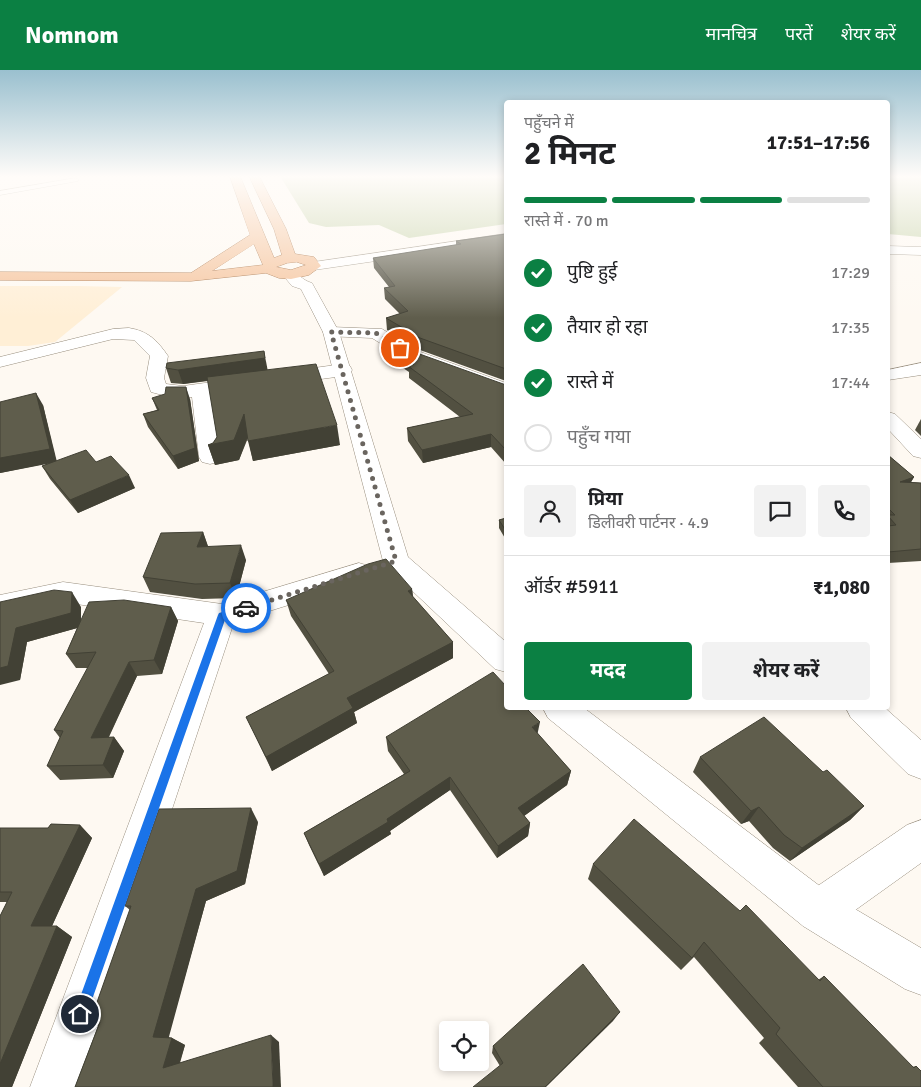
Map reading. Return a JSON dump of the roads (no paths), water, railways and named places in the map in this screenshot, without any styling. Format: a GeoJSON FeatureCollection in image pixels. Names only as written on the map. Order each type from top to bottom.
{"type":"FeatureCollection","features":[{"type":"Feature","properties":{"kind":"main road"},"geometry":{"type":"LineString","coordinates":[[0,276],[191,277],[269,267],[290,258],[309,260],[304,274],[279,274],[269,267],[252,223]]}},
{"type":"Feature","properties":{"kind":"main road"},"geometry":{"type":"LineString","coordinates":[[277,223],[290,258]]}},
{"type":"Feature","properties":{"kind":"main road"},"geometry":{"type":"LineString","coordinates":[[191,277],[257,236]]}},
{"type":"Feature","properties":{"kind":"street"},"geometry":{"type":"LineString","coordinates":[[504,238],[304,274],[331,332],[396,561],[504,658]]}},
{"type":"Feature","properties":{"kind":"street"},"geometry":{"type":"LineString","coordinates":[[890,250],[921,251]]}},
{"type":"Feature","properties":{"kind":"street"},"geometry":{"type":"LineString","coordinates":[[0,362],[113,334],[130,332],[139,335],[152,345],[159,356],[155,378],[158,388],[170,392],[202,390],[342,370]]}},
{"type":"Feature","properties":{"kind":"street"},"geometry":{"type":"LineString","coordinates":[[331,332],[376,333],[412,355],[504,389]]}},
{"type":"Feature","properties":{"kind":"street"},"geometry":{"type":"LineString","coordinates":[[890,375],[921,369]]}},
{"type":"Feature","properties":{"kind":"street"},"geometry":{"type":"LineString","coordinates":[[202,390],[210,457]]}},
{"type":"Feature","properties":{"kind":"street"},"geometry":{"type":"LineString","coordinates":[[890,420],[921,426]]}},
{"type":"Feature","properties":{"kind":"street"},"geometry":{"type":"LineString","coordinates":[[890,421],[921,451]]}},
{"type":"Feature","properties":{"kind":"street"},"geometry":{"type":"LineString","coordinates":[[0,606],[63,592],[222,615],[396,561]]}},
{"type":"Feature","properties":{"kind":"street"},"geometry":{"type":"LineString","coordinates":[[55,1087],[222,615]]}},
{"type":"Feature","properties":{"kind":"street"},"geometry":{"type":"LineString","coordinates":[[563,710],[818,911],[921,973]]}},
{"type":"Feature","properties":{"kind":"street"},"geometry":{"type":"LineString","coordinates":[[865,710],[921,763]]}},
{"type":"Feature","properties":{"kind":"street"},"geometry":{"type":"LineString","coordinates":[[818,911],[921,838]]}}]}
